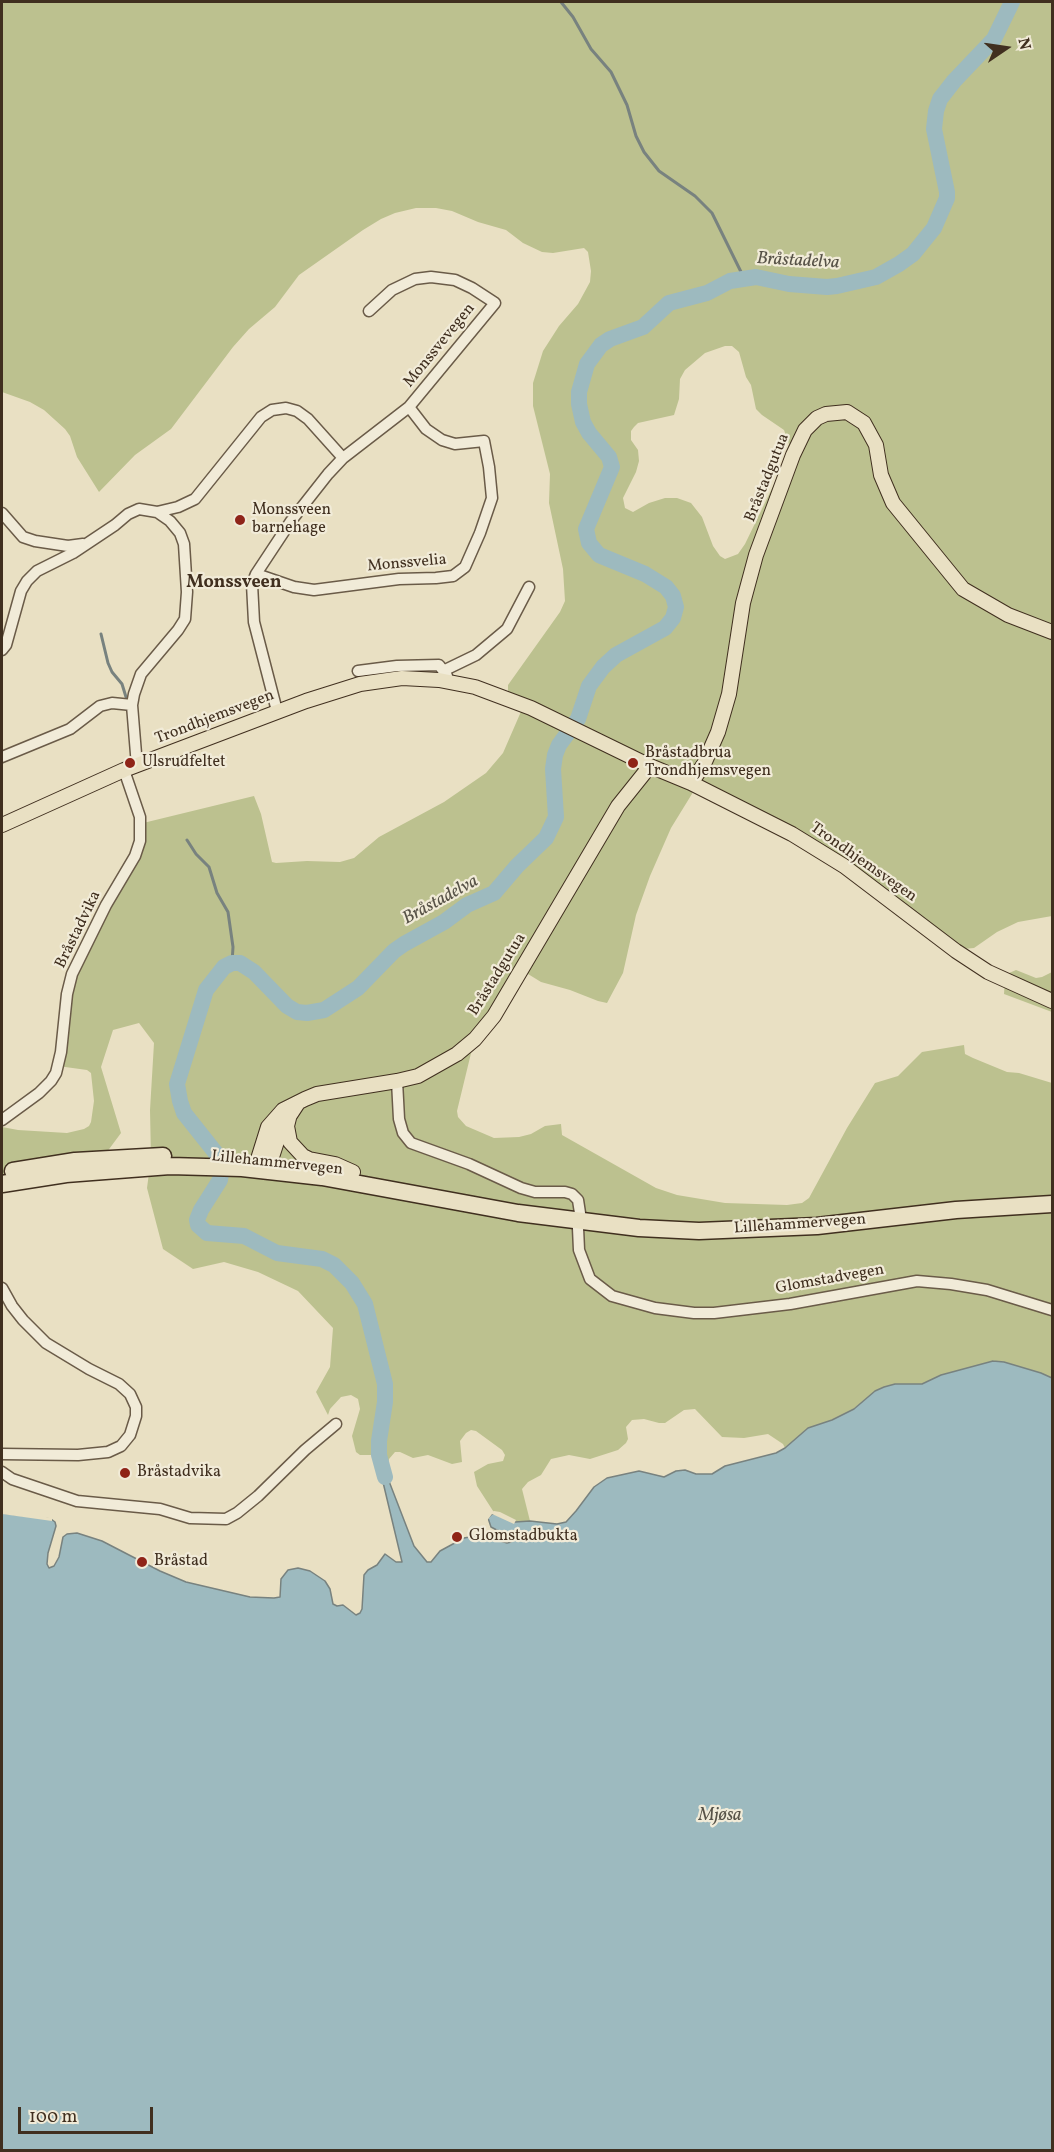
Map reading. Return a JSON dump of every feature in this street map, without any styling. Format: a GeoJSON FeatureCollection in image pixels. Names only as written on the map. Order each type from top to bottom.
{"type":"FeatureCollection","features":[{"type":"Feature","properties":{"kind":"highway","name":"Lillehammervegen"},"geometry":{"type":"LineString","coordinates":[[2,1173],[85,1160],[256,1163],[353,1172],[518,1206],[548,1216]]}},
{"type":"Feature","properties":{"kind":"highway","name":"Lillehammervegen"},"geometry":{"type":"LineString","coordinates":[[2,1184],[170,1161]]}},
{"type":"Feature","properties":{"kind":"highway","name":"Lillehammervegen"},"geometry":{"type":"LineString","coordinates":[[256,1163],[518,1213],[661,1230],[739,1230],[817,1226],[956,1210],[1053,1204]]}},
{"type":"Feature","properties":{"kind":"main road","name":"Bråstadgutua"},"geometry":{"type":"LineString","coordinates":[[691,783],[704,764],[718,732],[729,694],[743,603],[759,544],[804,430],[817,418],[826,414],[847,412],[864,423],[876,445],[880,475],[893,503],[963,589],[1008,615],[1053,632]]}},
{"type":"Feature","properties":{"kind":"main road","name":"Trondhjemsvegen"},"geometry":{"type":"LineString","coordinates":[[2,825],[131,768],[277,711],[360,684],[402,678],[447,676],[531,708],[650,766],[691,783],[815,847],[988,972],[1053,1001]]}},
{"type":"Feature","properties":{"kind":"main road","name":"Bråstadgutua"},"geometry":{"type":"LineString","coordinates":[[256,1163],[268,1127],[283,1110],[325,1092],[418,1076],[457,1054],[475,1039],[494,1016],[612,815],[650,766]]}},
{"type":"Feature","properties":{"kind":"main road"},"geometry":{"type":"LineString","coordinates":[[256,1163],[298,1102]]}},
{"type":"Feature","properties":{"kind":"main road"},"geometry":{"type":"LineString","coordinates":[[288,1118],[290,1142],[303,1156],[335,1164],[353,1172]]}},
{"type":"Feature","properties":{"kind":"street","name":"Monssvevegen"},"geometry":{"type":"LineString","coordinates":[[277,711],[254,622],[252,584],[256,574],[291,521],[328,474],[343,459],[409,407],[495,303],[455,280],[431,277],[415,279],[392,290],[369,310]]}},
{"type":"Feature","properties":{"kind":"street","name":"Monssvevegen"},"geometry":{"type":"LineString","coordinates":[[409,407],[426,429],[442,440],[455,444],[484,441]]}},
{"type":"Feature","properties":{"kind":"street"},"geometry":{"type":"LineString","coordinates":[[2,650],[6,645],[21,591],[27,581],[38,571],[86,544],[128,514],[139,509],[157,512],[178,507],[195,499],[261,417],[272,410],[286,408],[297,411],[308,418],[343,459]]}},
{"type":"Feature","properties":{"kind":"street","name":"Monssvelia"},"geometry":{"type":"LineString","coordinates":[[256,574],[294,587],[314,590],[399,579],[453,576],[465,567],[492,498],[484,441]]}},
{"type":"Feature","properties":{"kind":"street"},"geometry":{"type":"LineString","coordinates":[[2,757],[70,729],[100,706],[112,703],[132,705],[141,674],[185,619],[187,592],[184,544],[180,533],[170,521],[157,512]]}},
{"type":"Feature","properties":{"kind":"street"},"geometry":{"type":"LineString","coordinates":[[2,513],[23,537],[68,546],[86,544]]}},
{"type":"Feature","properties":{"kind":"street"},"geometry":{"type":"LineString","coordinates":[[447,676],[507,629],[529,587]]}},
{"type":"Feature","properties":{"kind":"street","name":"Trondhjemsvegen"},"geometry":{"type":"LineString","coordinates":[[358,671],[397,666],[439,665],[447,676]]}},
{"type":"Feature","properties":{"kind":"street","name":"Bråstadvika"},"geometry":{"type":"LineString","coordinates":[[2,1120],[39,1092],[56,1073],[72,974],[106,905],[138,849],[141,835],[140,817],[131,768],[132,705]]}},
{"type":"Feature","properties":{"kind":"street"},"geometry":{"type":"LineString","coordinates":[[397,1081],[399,1119],[403,1133],[411,1143],[469,1164],[521,1188],[535,1192],[572,1194],[578,1200],[580,1213]]}},
{"type":"Feature","properties":{"kind":"street","name":"Glomstadvegen"},"geometry":{"type":"LineString","coordinates":[[578,1228],[579,1250],[590,1279],[612,1296],[656,1308],[714,1313],[796,1303],[917,1281],[987,1290],[1053,1310]]}},
{"type":"Feature","properties":{"kind":"street"},"geometry":{"type":"LineString","coordinates":[[2,1288],[23,1320],[46,1342],[88,1369],[119,1384],[130,1394],[136,1407],[136,1416],[130,1435],[121,1446],[108,1452],[78,1455],[2,1455]]}},
{"type":"Feature","properties":{"kind":"street"},"geometry":{"type":"LineString","coordinates":[[2,1472],[12,1479],[84,1502],[160,1509],[190,1518],[226,1519],[251,1502],[304,1450],[336,1424]]}},
{"type":"Feature","properties":{"kind":"green space"},"geometry":{"type":"Polygon","coordinates":[[[2,2],[1052,2],[1052,916],[1018,922],[997,932],[974,948],[963,949],[842,867],[695,789],[671,828],[650,876],[636,915],[623,973],[607,1003],[541,982],[528,974],[524,976],[473,1045],[457,1111],[458,1117],[466,1126],[494,1138],[519,1137],[531,1134],[545,1126],[561,1124],[562,1135],[656,1188],[677,1195],[725,1203],[787,1205],[802,1203],[809,1198],[847,1128],[875,1083],[898,1076],[922,1052],[964,1045],[965,1054],[973,1058],[1007,1072],[1019,1073],[1052,1083],[1052,1378],[1004,1362],[993,1361],[941,1375],[922,1384],[895,1384],[867,1398],[854,1409],[808,1428],[785,1448],[783,1444],[768,1434],[744,1438],[722,1437],[695,1409],[684,1410],[665,1423],[644,1419],[632,1420],[626,1427],[628,1439],[618,1450],[590,1459],[569,1455],[551,1459],[541,1475],[528,1482],[522,1489],[530,1521],[515,1522],[495,1514],[477,1486],[474,1472],[488,1464],[503,1461],[505,1455],[502,1450],[476,1431],[471,1430],[466,1433],[460,1441],[462,1462],[452,1464],[428,1455],[413,1458],[395,1452],[389,1459],[387,1476],[382,1478],[373,1455],[360,1455],[356,1452],[352,1436],[360,1409],[358,1399],[351,1395],[341,1397],[330,1409],[328,1415],[316,1392],[330,1367],[333,1328],[298,1291],[258,1272],[224,1262],[193,1269],[163,1249],[147,1188],[151,1158],[150,1110],[154,1043],[139,1023],[113,1030],[101,1067],[121,1133],[101,1160],[2,1179],[2,1127],[67,1133],[84,1129],[91,1122],[94,1101],[91,1073],[87,1070],[58,1066],[68,984],[133,866],[139,824],[254,796],[261,814],[272,862],[340,862],[354,858],[379,837],[444,802],[486,773],[503,753],[523,707],[508,691],[508,685],[560,612],[565,601],[563,569],[549,503],[550,474],[533,406],[533,383],[543,351],[559,326],[578,304],[590,282],[588,252],[584,248],[553,253],[542,252],[523,243],[506,230],[452,211],[436,208],[416,208],[381,219],[299,275],[275,307],[249,329],[233,347],[171,429],[135,455],[99,492],[77,457],[70,436],[65,429],[44,410],[30,402],[2,392],[2,2]],[[732,346],[705,353],[685,370],[680,379],[679,399],[674,415],[638,423],[631,431],[631,440],[638,450],[639,461],[623,498],[625,508],[633,512],[649,503],[665,498],[677,498],[691,503],[702,517],[713,546],[725,559],[738,554],[745,544],[777,478],[789,444],[784,430],[756,409],[751,385],[746,377],[739,352],[732,346]]]}},
{"type":"Feature","properties":{"kind":"green space"},"geometry":{"type":"Polygon","coordinates":[[[1016,970],[1036,978],[1052,972],[1052,1012],[1004,994],[1007,974],[1016,970]]]}},
{"type":"Feature","properties":{"kind":"water","name":"Mjøsa"},"geometry":{"type":"Polygon","coordinates":[[[993,1361],[1004,1362],[1052,1378],[1052,2150],[2,2150],[2,1513],[51,1519],[55,1522],[56,1526],[48,1553],[49,1568],[54,1566],[59,1557],[63,1537],[77,1533],[102,1541],[186,1582],[250,1597],[280,1597],[281,1579],[288,1570],[298,1568],[310,1571],[325,1581],[330,1589],[333,1604],[343,1605],[356,1615],[362,1609],[364,1575],[368,1570],[377,1565],[385,1554],[396,1562],[402,1562],[382,1478],[387,1476],[414,1546],[427,1562],[431,1562],[440,1551],[464,1538],[481,1535],[507,1543],[511,1542],[510,1537],[491,1527],[488,1518],[492,1514],[515,1522],[557,1524],[566,1522],[594,1487],[607,1478],[639,1471],[664,1477],[676,1471],[685,1470],[696,1474],[712,1474],[725,1466],[776,1453],[808,1428],[854,1409],[875,1391],[884,1387],[895,1384],[922,1384],[941,1375],[993,1361]]]}},
{"type":"Feature","properties":{"kind":"pier"},"geometry":{"type":"Polygon","coordinates":[[[2,1510],[52,1518],[52,1521],[2,1514],[2,1510]]]}},
{"type":"Feature","properties":{"kind":"pier"},"geometry":{"type":"Polygon","coordinates":[[[494,1511],[516,1520],[514,1524],[492,1514],[486,1522],[486,1516],[494,1511]]]}},
{"type":"Feature","properties":{"kind":"waterway"},"geometry":{"type":"LineString","coordinates":[[561,2],[573,17],[591,49],[611,72],[627,105],[636,136],[644,152],[659,171],[695,196],[712,213],[744,278]]}},
{"type":"Feature","properties":{"kind":"waterway","name":"Bråstadelva"},"geometry":{"type":"LineString","coordinates":[[385,1477],[379,1455],[385,1384],[365,1304],[352,1283],[334,1265],[322,1259],[277,1253],[244,1236],[207,1233],[198,1225],[197,1220],[201,1210],[220,1180],[222,1168],[215,1152],[184,1113],[177,1084],[206,990],[224,967],[232,963],[240,963],[254,972],[287,1006],[297,1012],[324,1010],[358,988],[394,951],[404,944],[444,922],[467,905],[494,893],[517,866],[546,838],[556,817],[553,769],[555,755],[559,745],[578,719],[589,686],[603,667],[616,655],[665,628],[673,618],[676,607],[673,596],[666,587],[645,574],[599,555],[589,543],[586,529],[612,467],[609,457],[583,422],[579,392],[587,364],[601,345],[610,339],[643,327],[669,303],[707,293],[730,281],[756,277],[789,284],[837,286],[876,277],[913,254],[934,228],[947,198],[934,129],[940,99],[994,39],[1012,2]]}},
{"type":"Feature","properties":{"kind":"waterway"},"geometry":{"type":"LineString","coordinates":[[101,634],[108,663],[122,684],[126,697]]}},
{"type":"Feature","properties":{"kind":"waterway"},"geometry":{"type":"LineString","coordinates":[[187,840],[196,854],[209,867],[217,893],[228,912],[233,947],[232,963]]}},
{"type":"Feature","properties":{"kind":"place","name":"Monssveen barnehage"},"geometry":{"type":"Point","coordinates":[240,520]}},
{"type":"Feature","properties":{"kind":"place","name":"Ulsrudfeltet"},"geometry":{"type":"Point","coordinates":[130,763]}},
{"type":"Feature","properties":{"kind":"place","name":"Bråstadbrua Trondhjemsvegen"},"geometry":{"type":"Point","coordinates":[633,763]}},
{"type":"Feature","properties":{"kind":"place","name":"Bråstadvika"},"geometry":{"type":"Point","coordinates":[125,1473]}},
{"type":"Feature","properties":{"kind":"place","name":"Glomstadbukta"},"geometry":{"type":"Point","coordinates":[457,1537]}},
{"type":"Feature","properties":{"kind":"place","name":"Bråstad"},"geometry":{"type":"Point","coordinates":[142,1562]}},
{"type":"Feature","properties":{"kind":"district","name":"Monssveen"},"geometry":{"type":"Point","coordinates":[234,584]}}]}
